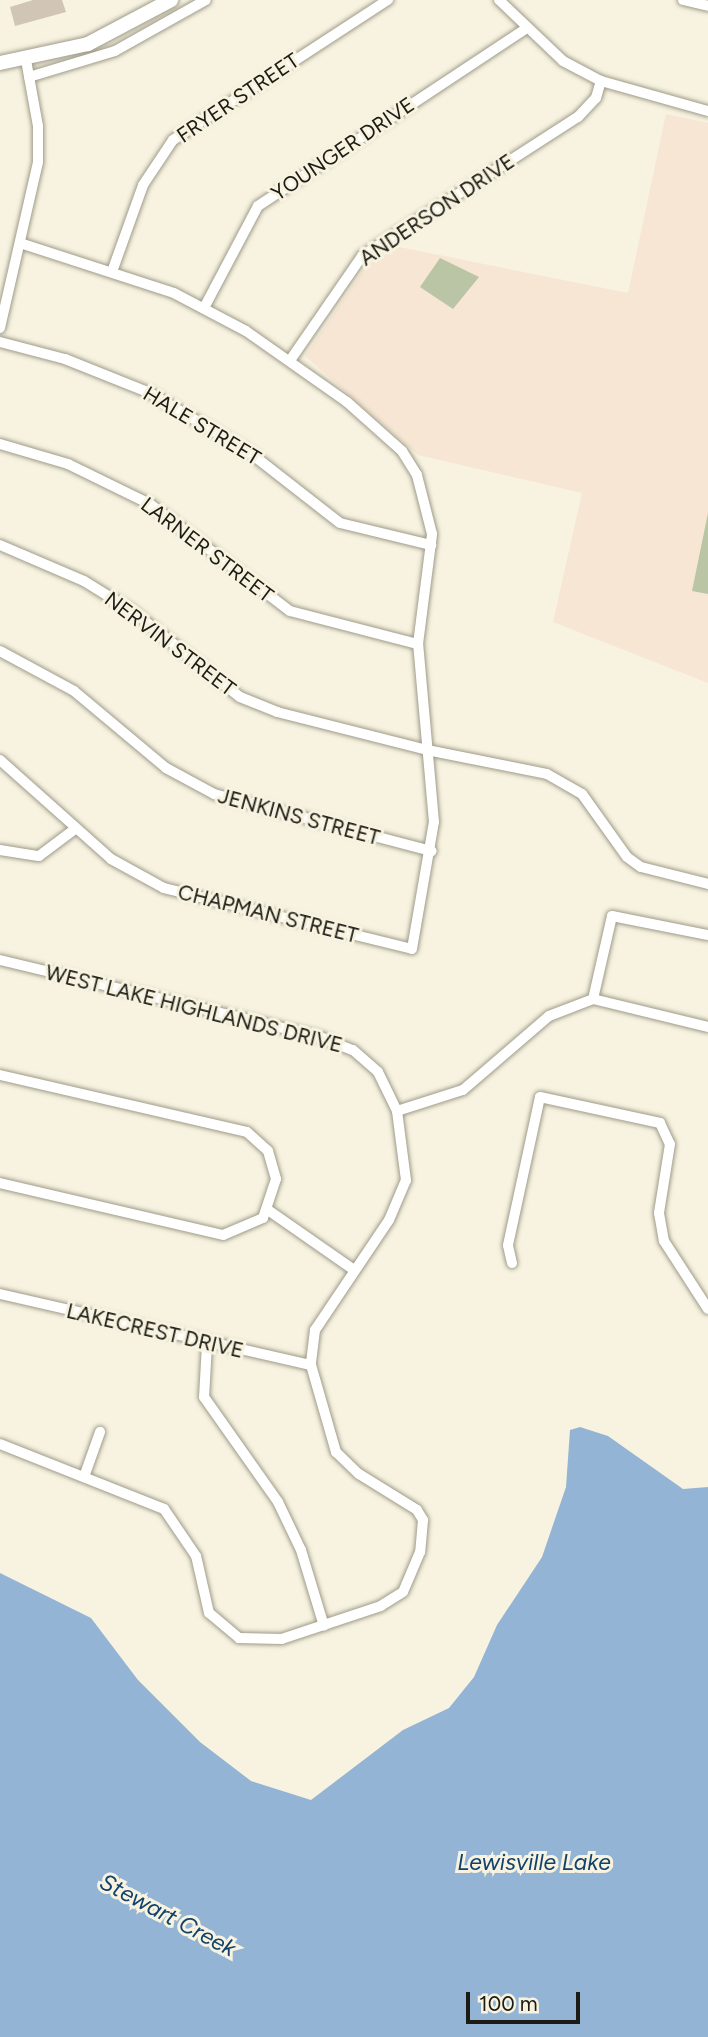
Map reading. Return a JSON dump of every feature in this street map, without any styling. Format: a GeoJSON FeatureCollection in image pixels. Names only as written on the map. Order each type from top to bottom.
{"type":"FeatureCollection","features":[{"type":"Feature","properties":{"kind":"main road"},"geometry":{"type":"LineString","coordinates":[[0,63],[26,60],[88,44],[171,0]]}},
{"type":"Feature","properties":{"kind":"street"},"geometry":{"type":"LineString","coordinates":[[142,0],[150,13]]}},
{"type":"Feature","properties":{"kind":"street"},"geometry":{"type":"LineString","coordinates":[[29,77],[115,51],[206,0]]}},
{"type":"Feature","properties":{"kind":"street","name":"FRYER STREET"},"geometry":{"type":"LineString","coordinates":[[113,269],[143,184],[173,141],[388,0]]}},
{"type":"Feature","properties":{"kind":"street"},"geometry":{"type":"LineString","coordinates":[[499,0],[524,30],[563,61],[601,81],[708,111]]}},
{"type":"Feature","properties":{"kind":"street"},"geometry":{"type":"LineString","coordinates":[[683,0],[708,6]]}},
{"type":"Feature","properties":{"kind":"street","name":"YOUNGER DRIVE"},"geometry":{"type":"LineString","coordinates":[[204,307],[258,206],[524,30]]}},
{"type":"Feature","properties":{"kind":"street"},"geometry":{"type":"LineString","coordinates":[[0,328],[38,162],[26,60]]}},
{"type":"Feature","properties":{"kind":"street","name":"ANDERSON DRIVE"},"geometry":{"type":"LineString","coordinates":[[291,359],[362,256],[578,117],[596,98],[601,81]]}},
{"type":"Feature","properties":{"kind":"street"},"geometry":{"type":"LineString","coordinates":[[20,243],[113,269],[204,307],[291,359],[402,451],[425,495],[431,545],[418,644],[433,791],[432,851]]}},
{"type":"Feature","properties":{"kind":"street","name":"HALE STREET"},"geometry":{"type":"LineString","coordinates":[[0,342],[65,359],[150,393],[249,452],[340,523],[431,545]]}},
{"type":"Feature","properties":{"kind":"street","name":"LARNER STREET"},"geometry":{"type":"LineString","coordinates":[[0,444],[68,464],[150,504],[290,611],[418,644]]}},
{"type":"Feature","properties":{"kind":"street","name":"NERVIN STREET"},"geometry":{"type":"LineString","coordinates":[[0,545],[84,581],[131,610],[240,697],[427,750],[547,774],[568,783],[641,867],[708,884]]}},
{"type":"Feature","properties":{"kind":"street","name":"JENKINS STREET"},"geometry":{"type":"LineString","coordinates":[[0,651],[74,691],[166,768],[214,794],[432,851]]}},
{"type":"Feature","properties":{"kind":"street","name":"CHAPMAN STREET"},"geometry":{"type":"LineString","coordinates":[[0,760],[34,786],[75,829],[135,874],[164,888],[412,948],[432,851]]}},
{"type":"Feature","properties":{"kind":"street"},"geometry":{"type":"LineString","coordinates":[[0,850],[39,856],[75,829]]}},
{"type":"Feature","properties":{"kind":"street"},"geometry":{"type":"LineString","coordinates":[[593,999],[612,916],[708,935]]}},
{"type":"Feature","properties":{"kind":"street","name":"WEST LAKE HIGHLANDS DRIVE"},"geometry":{"type":"LineString","coordinates":[[0,960],[341,1044],[378,1072],[397,1111],[406,1180],[389,1220],[315,1330],[311,1365]]}},
{"type":"Feature","properties":{"kind":"street"},"geometry":{"type":"LineString","coordinates":[[397,1111],[463,1090],[549,1016],[593,999],[708,1027]]}},
{"type":"Feature","properties":{"kind":"street"},"geometry":{"type":"LineString","coordinates":[[0,1075],[247,1132],[268,1152],[275,1170],[268,1210],[256,1224],[223,1235],[0,1183]]}},
{"type":"Feature","properties":{"kind":"street"},"geometry":{"type":"LineString","coordinates":[[512,1263],[508,1245],[540,1097],[665,1127],[670,1144],[659,1213],[664,1241],[708,1309]]}},
{"type":"Feature","properties":{"kind":"street"},"geometry":{"type":"LineString","coordinates":[[268,1210],[354,1270]]}},
{"type":"Feature","properties":{"kind":"street","name":"LAKECREST DRIVE"},"geometry":{"type":"LineString","coordinates":[[0,1294],[207,1344],[311,1365]]}},
{"type":"Feature","properties":{"kind":"street"},"geometry":{"type":"LineString","coordinates":[[207,1344],[204,1396],[278,1502],[301,1550],[324,1626]]}},
{"type":"Feature","properties":{"kind":"street"},"geometry":{"type":"LineString","coordinates":[[0,1444],[164,1509],[196,1556],[209,1613],[230,1634],[258,1643],[324,1626],[381,1606],[403,1592],[420,1552],[423,1520],[412,1504],[359,1474],[336,1452],[311,1365]]}},
{"type":"Feature","properties":{"kind":"street"},"geometry":{"type":"LineString","coordinates":[[84,1477],[100,1432]]}},
{"type":"Feature","properties":{"kind":"shaded area"},"geometry":{"type":"Polygon","coordinates":[[[666,114],[708,123],[708,683],[553,622],[582,493],[418,455],[305,356],[366,266],[399,247],[628,293],[666,114]]]}},
{"type":"Feature","properties":{"kind":"green space"},"geometry":{"type":"Polygon","coordinates":[[[440,258],[479,277],[453,309],[420,287],[440,258]]]}},
{"type":"Feature","properties":{"kind":"green space"},"geometry":{"type":"Polygon","coordinates":[[[708,513],[708,594],[692,591],[708,513]]]}},
{"type":"Feature","properties":{"kind":"water","name":"Lewisville Lake"},"geometry":{"type":"Polygon","coordinates":[[[580,1427],[608,1436],[683,1489],[708,1487],[708,2037],[0,2037],[0,1573],[91,1618],[138,1680],[200,1742],[251,1781],[311,1800],[403,1730],[449,1708],[474,1677],[497,1625],[542,1557],[566,1487],[570,1430],[580,1427]]]}},
{"type":"Feature","properties":{"kind":"building"},"geometry":{"type":"Polygon","coordinates":[[[33,0],[62,0],[66,12],[15,26],[10,7],[33,0]]]}},
{"type":"Feature","properties":{"kind":"water label","name":"Stewart Creek"},"geometry":{"type":"Point","coordinates":[168,1915]}}]}
